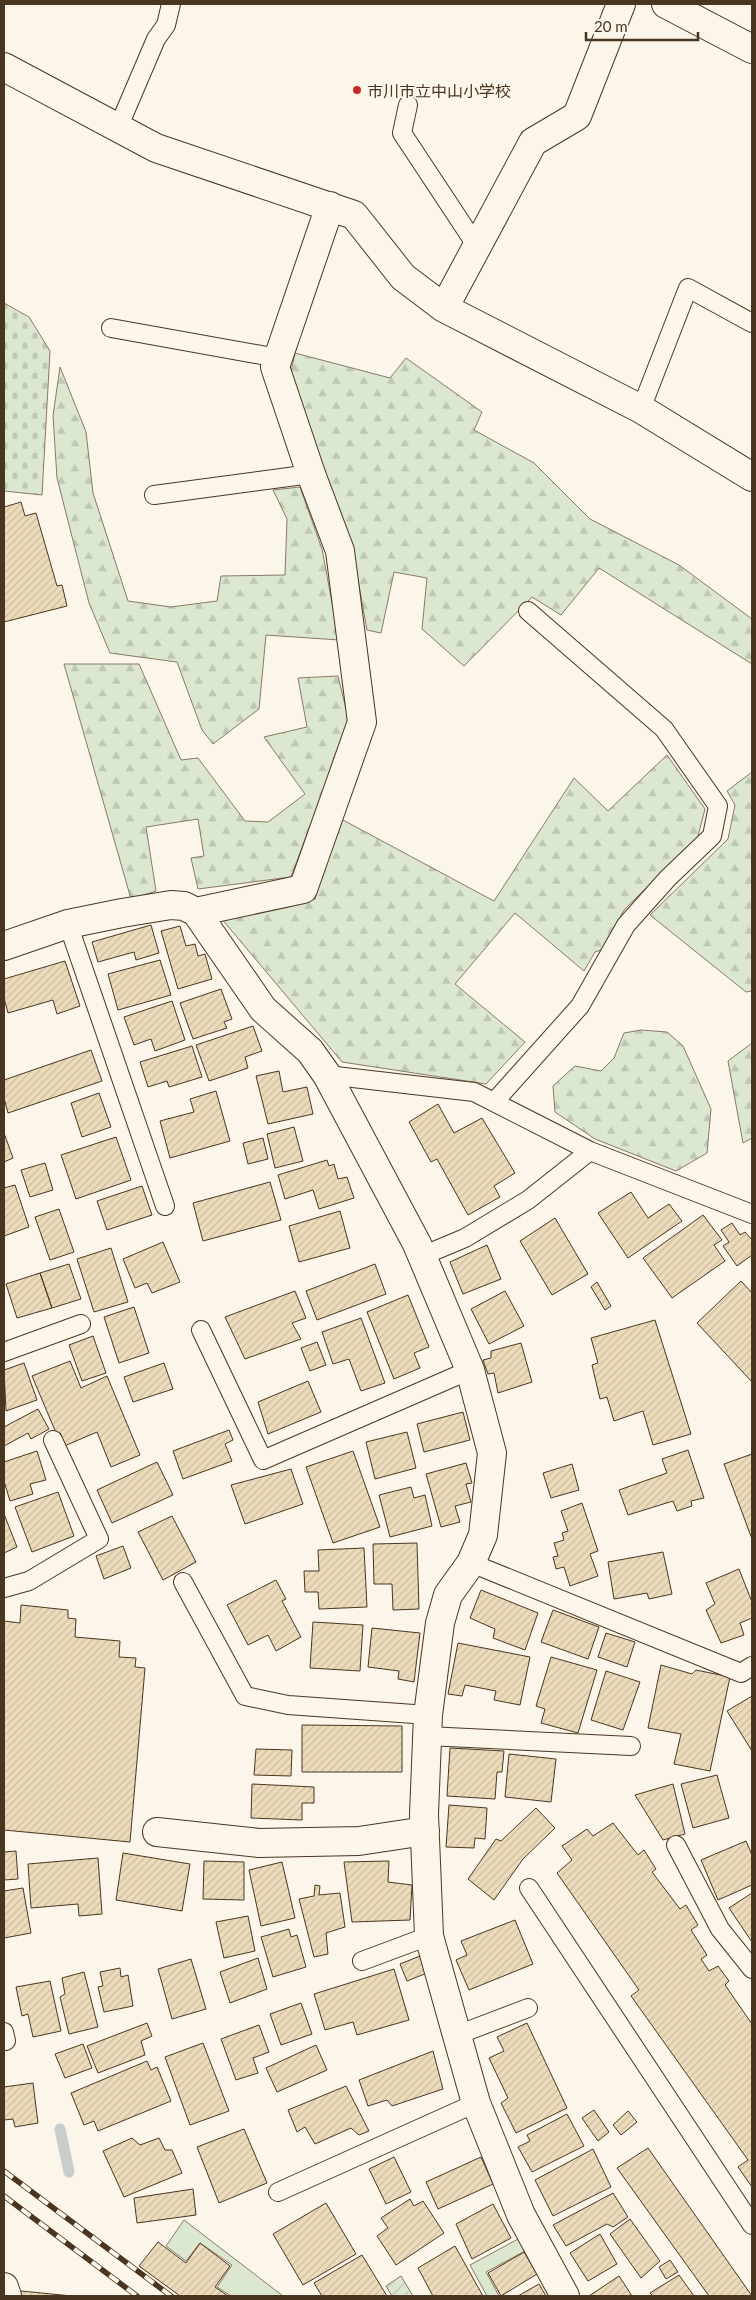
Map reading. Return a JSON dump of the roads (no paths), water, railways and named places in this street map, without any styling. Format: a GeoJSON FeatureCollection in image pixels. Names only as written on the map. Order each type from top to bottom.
{"type":"FeatureCollection","features":[{"type":"Feature","properties":{"kind":"street"},"geometry":{"type":"LineString","coordinates":[[444,308],[476,245],[534,142],[577,116],[621,4]]}},
{"type":"Feature","properties":{"kind":"street"},"geometry":{"type":"LineString","coordinates":[[666,4],[752,49]]}},
{"type":"Feature","properties":{"kind":"street"},"geometry":{"type":"LineString","coordinates":[[4,67],[156,148],[354,215],[403,278],[444,308],[641,409],[752,477]]}},
{"type":"Feature","properties":{"kind":"street"},"geometry":{"type":"LineString","coordinates":[[196,912],[303,889],[362,722],[340,551],[311,474],[275,367],[330,206]]}},
{"type":"Feature","properties":{"kind":"street"},"geometry":{"type":"LineString","coordinates":[[4,946],[68,924],[171,905],[184,906],[196,912],[263,1010],[310,1051],[327,1075],[422,1256],[470,1370],[492,1452],[483,1536],[471,1563],[448,1595],[440,1623],[427,1726],[425,1831],[430,1936],[476,2103],[521,2215],[566,2296]]}},
{"type":"Feature","properties":{"kind":"street"},"geometry":{"type":"LineString","coordinates":[[157,1832],[259,1843],[359,1841],[425,1831]]}},
{"type":"Feature","properties":{"kind":"street"},"geometry":{"type":"LineString","coordinates":[[4,2287],[7,2296]]}},
{"type":"Feature","properties":{"kind":"lane"},"geometry":{"type":"LineString","coordinates":[[118,128],[156,39],[166,25],[171,4]]}},
{"type":"Feature","properties":{"kind":"lane"},"geometry":{"type":"LineString","coordinates":[[408,105],[402,133],[476,245]]}},
{"type":"Feature","properties":{"kind":"lane"},"geometry":{"type":"LineString","coordinates":[[641,409],[688,288],[752,323]]}},
{"type":"Feature","properties":{"kind":"lane"},"geometry":{"type":"LineString","coordinates":[[111,328],[278,358]]}},
{"type":"Feature","properties":{"kind":"lane"},"geometry":{"type":"LineString","coordinates":[[154,495],[311,474]]}},
{"type":"Feature","properties":{"kind":"lane"},"geometry":{"type":"LineString","coordinates":[[495,1101],[580,1006],[626,925],[668,878],[712,836],[718,806],[664,730],[528,611]]}},
{"type":"Feature","properties":{"kind":"lane"},"geometry":{"type":"LineString","coordinates":[[68,924],[166,1206]]}},
{"type":"Feature","properties":{"kind":"lane"},"geometry":{"type":"LineString","coordinates":[[327,1075],[474,1092],[495,1101],[510,1112],[590,1151],[752,1214]]}},
{"type":"Feature","properties":{"kind":"lane"},"geometry":{"type":"LineString","coordinates":[[422,1256],[465,1238],[528,1200],[590,1151]]}},
{"type":"Feature","properties":{"kind":"lane"},"geometry":{"type":"LineString","coordinates":[[4,1352],[82,1324]]}},
{"type":"Feature","properties":{"kind":"lane"},"geometry":{"type":"LineString","coordinates":[[201,1330],[263,1460],[470,1370]]}},
{"type":"Feature","properties":{"kind":"lane"},"geometry":{"type":"LineString","coordinates":[[4,1588],[29,1581],[99,1539],[53,1440]]}},
{"type":"Feature","properties":{"kind":"lane"},"geometry":{"type":"LineString","coordinates":[[471,1563],[741,1673],[752,1666]]}},
{"type":"Feature","properties":{"kind":"lane"},"geometry":{"type":"LineString","coordinates":[[183,1582],[245,1696],[288,1705],[427,1726],[631,1746]]}},
{"type":"Feature","properties":{"kind":"lane"},"geometry":{"type":"LineString","coordinates":[[676,1845],[720,1928],[752,1969]]}},
{"type":"Feature","properties":{"kind":"lane"},"geometry":{"type":"LineString","coordinates":[[528,1888],[752,2225]]}},
{"type":"Feature","properties":{"kind":"lane"},"geometry":{"type":"LineString","coordinates":[[362,1961],[430,1936]]}},
{"type":"Feature","properties":{"kind":"lane"},"geometry":{"type":"LineString","coordinates":[[457,2035],[528,2008]]}},
{"type":"Feature","properties":{"kind":"lane"},"geometry":{"type":"LineString","coordinates":[[278,2192],[476,2103]]}},
{"type":"Feature","properties":{"kind":"waterway"},"geometry":{"type":"LineString","coordinates":[[60,2129],[69,2172]]}},
{"type":"Feature","properties":{"kind":"railway"},"geometry":{"type":"LineString","coordinates":[[4,2171],[171,2296]]}},
{"type":"Feature","properties":{"kind":"railway"},"geometry":{"type":"LineString","coordinates":[[4,2196],[137,2296]]}},
{"type":"Feature","properties":{"kind":"place","name":"市川市立中山小学校"},"geometry":{"type":"Point","coordinates":[357,90]}}]}
